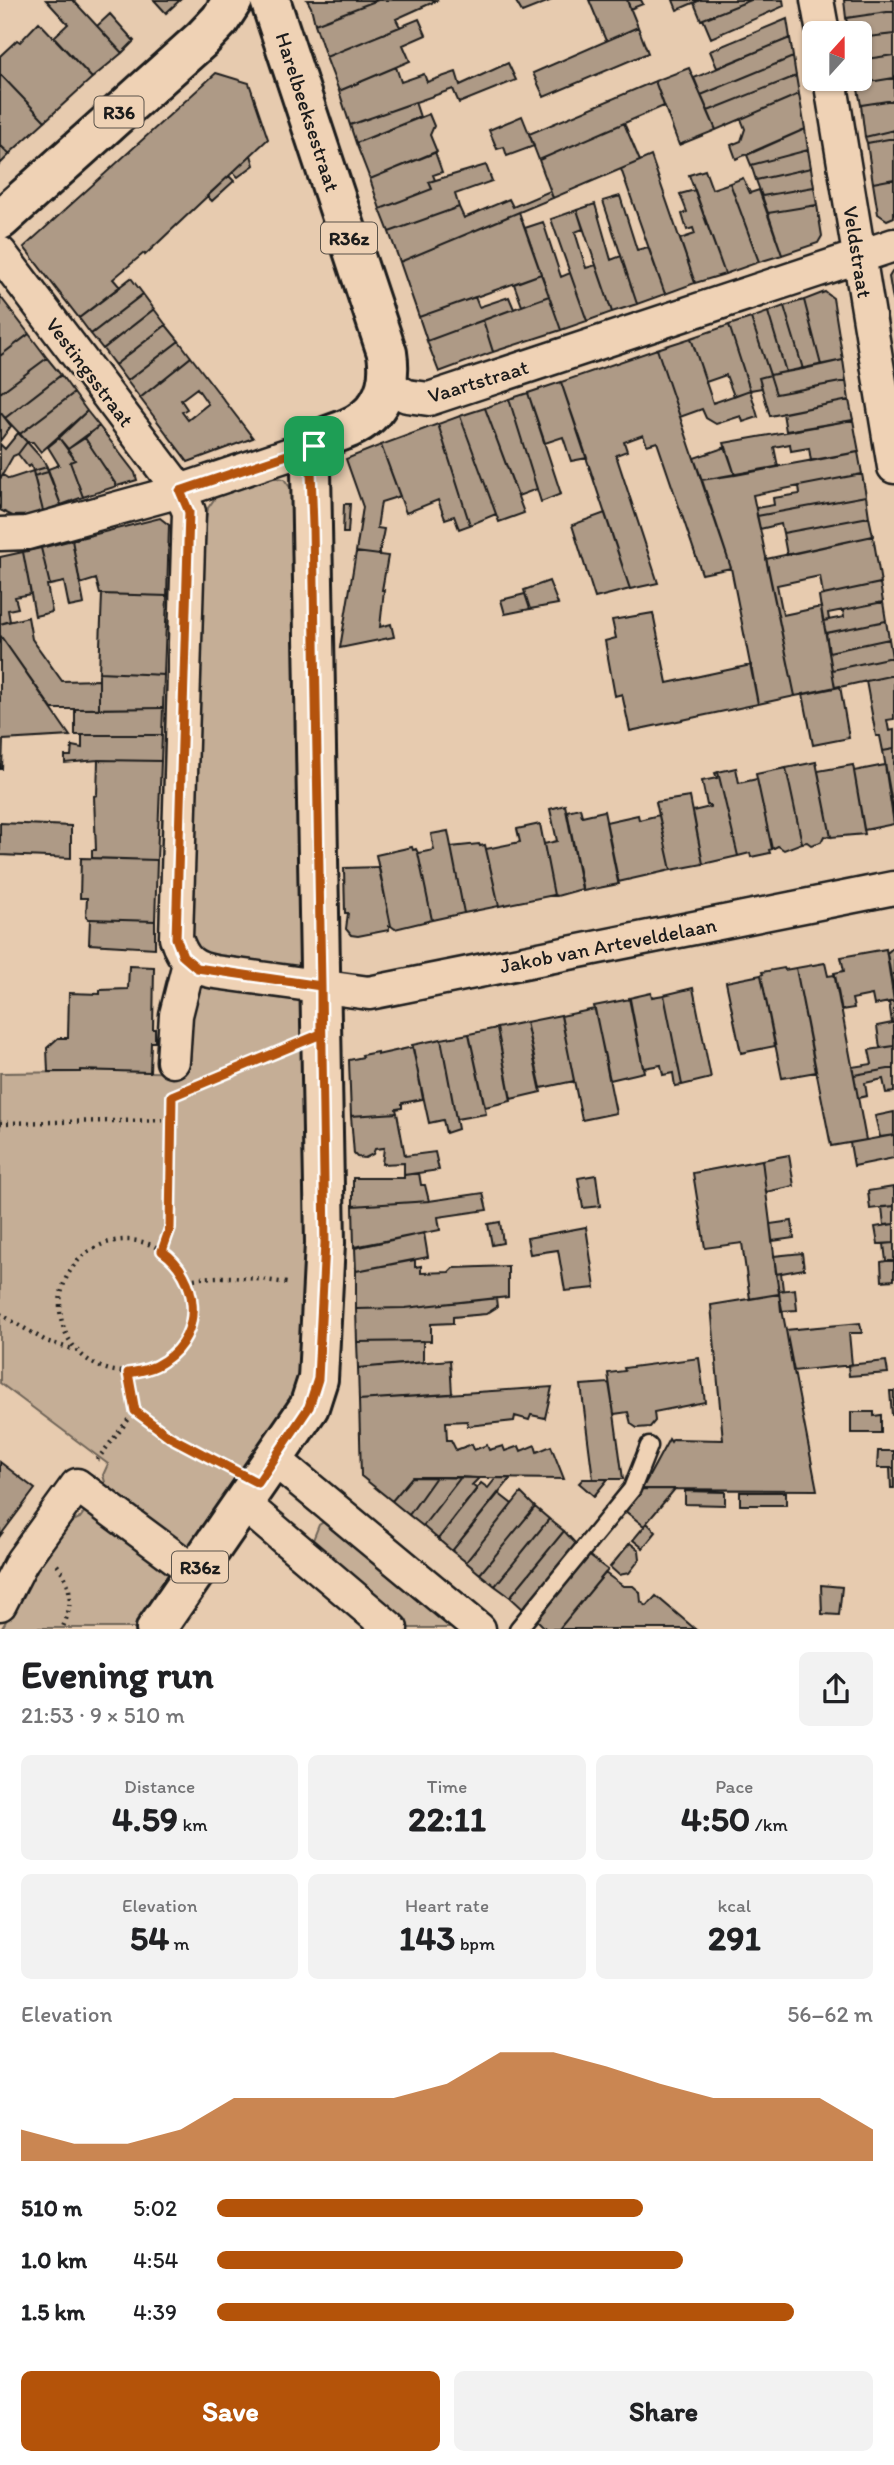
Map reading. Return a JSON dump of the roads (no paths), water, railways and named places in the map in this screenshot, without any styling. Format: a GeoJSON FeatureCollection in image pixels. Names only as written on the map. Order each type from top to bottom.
{"type":"FeatureCollection","features":[{"type":"Feature","properties":{"kind":"main road","name":"R36"},"geometry":{"type":"LineString","coordinates":[[0,220],[202,38],[220,20],[233,0]]}},
{"type":"Feature","properties":{"kind":"main road","name":"Harelbeeksestraat"},"geometry":{"type":"LineString","coordinates":[[270,0],[387,352],[387,386]]}},
{"type":"Feature","properties":{"kind":"main road"},"geometry":{"type":"LineString","coordinates":[[314,446],[321,439],[349,428],[370,415],[384,396],[387,386]]}},
{"type":"Feature","properties":{"kind":"main road","name":"R36z"},"geometry":{"type":"LineString","coordinates":[[156,1629],[309,1407],[318,1379],[325,1243],[311,471],[314,446]]}},
{"type":"Feature","properties":{"kind":"street"},"geometry":{"type":"LineString","coordinates":[[817,0],[821,21]]}},
{"type":"Feature","properties":{"kind":"street","name":"Veldstraat"},"geometry":{"type":"LineString","coordinates":[[832,91],[894,467]]}},
{"type":"Feature","properties":{"kind":"street","name":"Vaartstraat"},"geometry":{"type":"LineString","coordinates":[[387,386],[407,396],[429,399],[894,245]]}},
{"type":"Feature","properties":{"kind":"street","name":"Vestingsstraat"},"geometry":{"type":"LineString","coordinates":[[0,253],[180,491]]}},
{"type":"Feature","properties":{"kind":"street"},"geometry":{"type":"LineString","coordinates":[[0,534],[27,533],[180,491],[314,446]]}},
{"type":"Feature","properties":{"kind":"street"},"geometry":{"type":"LineString","coordinates":[[173,1061],[176,1015],[189,963],[176,938],[189,512],[180,491]]}},
{"type":"Feature","properties":{"kind":"street","name":"Jakob van Arteveldelaan"},"geometry":{"type":"LineString","coordinates":[[189,963],[197,968],[215,972],[369,993],[894,888]]}},
{"type":"Feature","properties":{"kind":"street"},"geometry":{"type":"LineString","coordinates":[[259,1482],[391,1629]]}},
{"type":"Feature","properties":{"kind":"street"},"geometry":{"type":"LineString","coordinates":[[259,1482],[479,1629]]}},
{"type":"Feature","properties":{"kind":"street"},"geometry":{"type":"LineString","coordinates":[[0,1604],[33,1545],[78,1485],[196,1573]]}},
{"type":"Feature","properties":{"kind":"lane"},"geometry":{"type":"LineString","coordinates":[[518,1629],[632,1489],[649,1446]]}}]}
